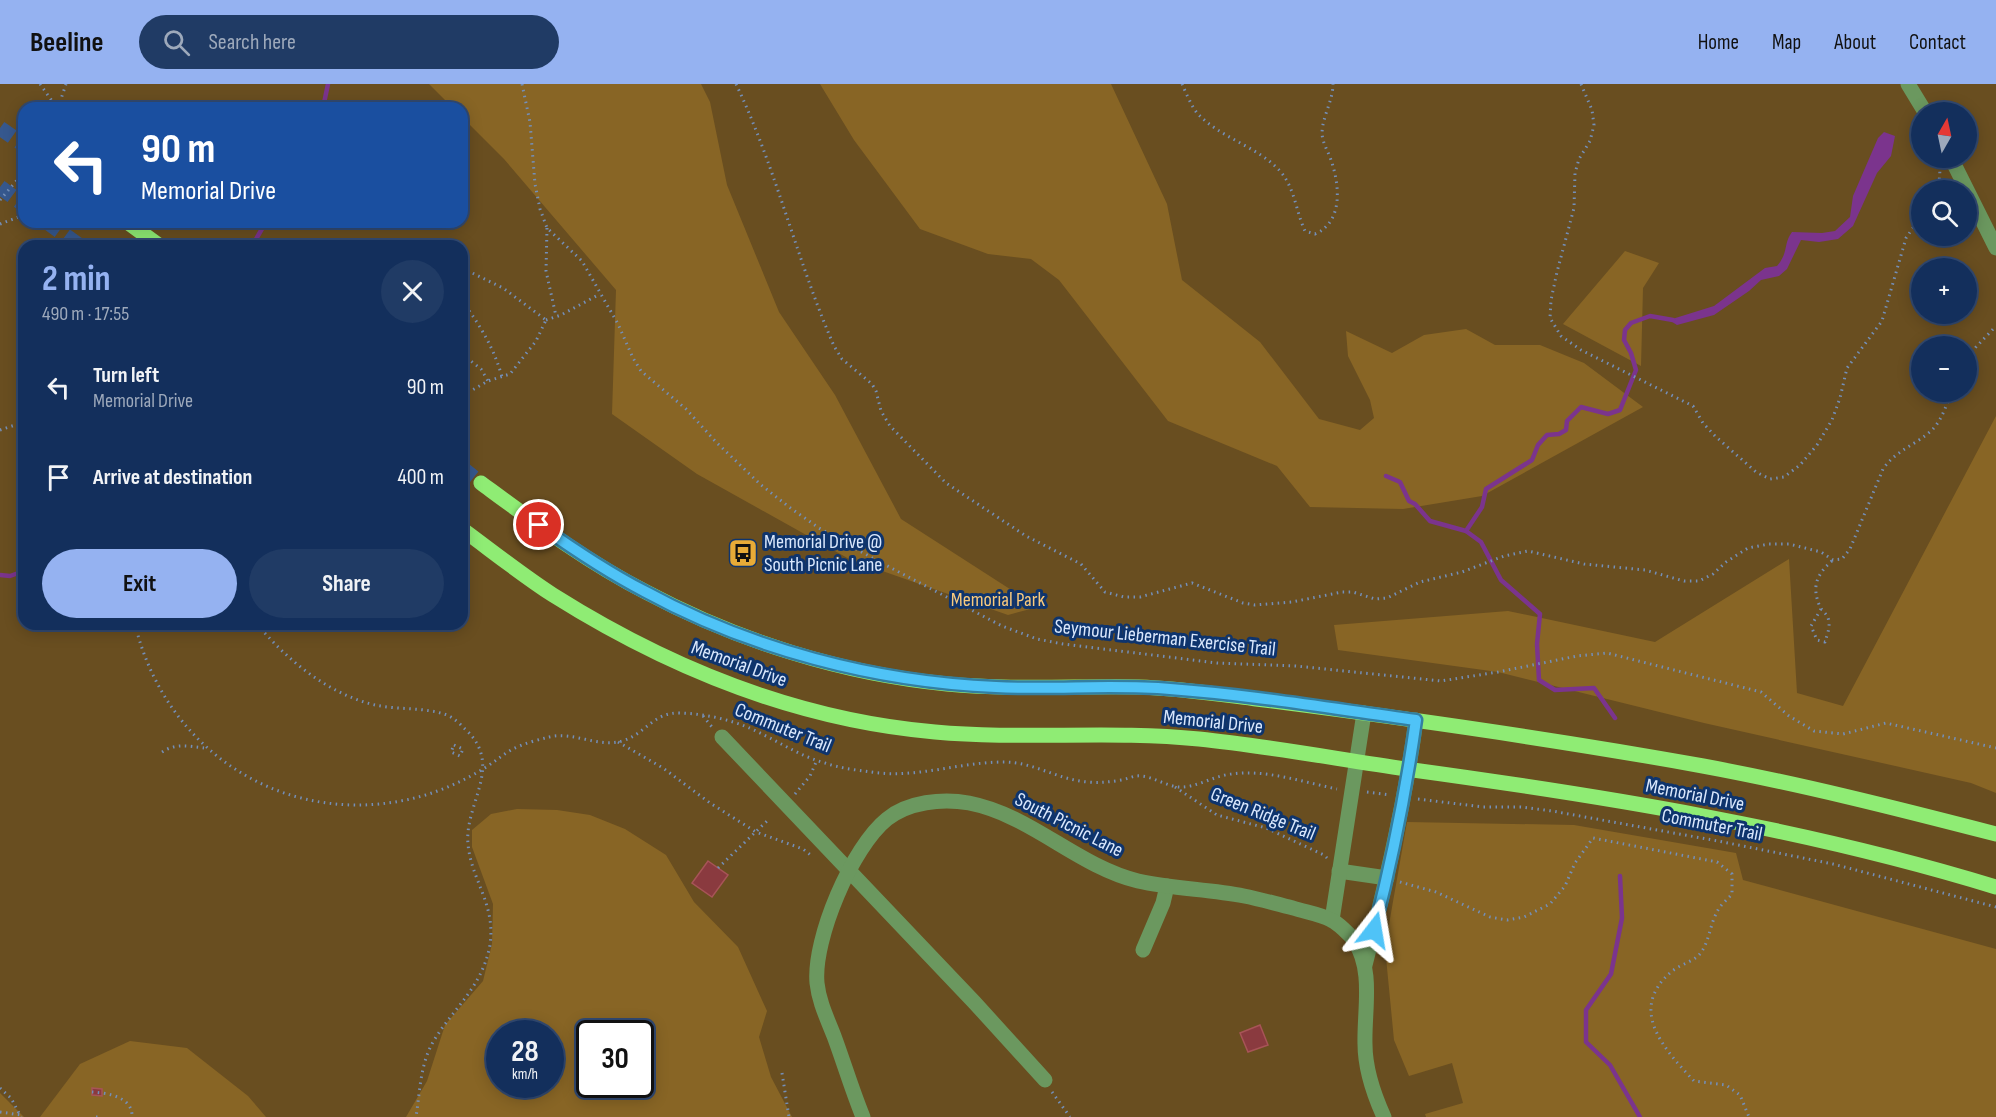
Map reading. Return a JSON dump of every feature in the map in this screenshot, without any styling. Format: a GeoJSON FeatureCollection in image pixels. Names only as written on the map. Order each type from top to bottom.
{"type":"FeatureCollection","features":[{"type":"Feature","properties":{"kind":"main road"},"geometry":{"type":"LineString","coordinates":[[135,228],[152,240]]}},
{"type":"Feature","properties":{"kind":"main road","name":"Memorial Drive"},"geometry":{"type":"LineString","coordinates":[[481,483],[568,545],[644,592],[741,635],[842,666],[944,684],[996,687],[1168,688],[1515,734],[1705,766],[1861,799],[1996,834]]}},
{"type":"Feature","properties":{"kind":"main road","name":"Memorial Drive"},"geometry":{"type":"LineString","coordinates":[[468,533],[549,592],[639,645],[686,668],[734,687],[784,703],[845,718],[937,733],[990,736],[1112,735],[1198,739],[1409,769],[1628,804],[1834,843],[1996,887]]}},
{"type":"Feature","properties":{"kind":"street"},"geometry":{"type":"LineString","coordinates":[[1908,84],[1919,102]]}},
{"type":"Feature","properties":{"kind":"street"},"geometry":{"type":"LineString","coordinates":[[1948,168],[1996,248]]}},
{"type":"Feature","properties":{"kind":"street"},"geometry":{"type":"LineString","coordinates":[[1332,920],[1364,713]]}},
{"type":"Feature","properties":{"kind":"street","name":"South Picnic Lane"},"geometry":{"type":"LineString","coordinates":[[1365,965],[1388,878],[1416,720]]}},
{"type":"Feature","properties":{"kind":"street"},"geometry":{"type":"LineString","coordinates":[[722,737],[1045,1080]]}},
{"type":"Feature","properties":{"kind":"street","name":"South Picnic Lane"},"geometry":{"type":"LineString","coordinates":[[863,1117],[822,1008],[817,982],[819,959],[828,919],[836,895],[849,870],[876,830],[897,812],[921,804],[956,801],[997,812],[1106,870],[1138,881],[1243,895],[1332,920],[1353,939],[1365,965],[1367,986],[1364,1046],[1368,1070],[1384,1117]]}},
{"type":"Feature","properties":{"kind":"street"},"geometry":{"type":"LineString","coordinates":[[1339,871],[1388,878]]}},
{"type":"Feature","properties":{"kind":"street"},"geometry":{"type":"LineString","coordinates":[[1143,950],[1163,903],[1167,886]]}},
{"type":"Feature","properties":{"kind":"path"},"geometry":{"type":"LineString","coordinates":[[40,84],[54,102]]}},
{"type":"Feature","properties":{"kind":"path"},"geometry":{"type":"LineString","coordinates":[[60,102],[66,84]]}},
{"type":"Feature","properties":{"kind":"path","name":"Seymour Lieberman Exercise Trail"},"geometry":{"type":"LineString","coordinates":[[522,84],[530,122],[535,184],[547,228],[582,261],[618,324],[641,371],[686,409],[716,442],[760,484],[819,528],[1002,626],[1037,639],[1062,644],[1217,663],[1296,666],[1441,681],[1577,656],[1607,653],[1761,692],[1789,716],[1814,731],[1843,734],[1886,723],[1996,748]]}},
{"type":"Feature","properties":{"kind":"path"},"geometry":{"type":"LineString","coordinates":[[736,84],[748,109],[789,229],[834,346],[842,359],[872,384],[881,411],[890,426],[946,483],[1026,536],[1082,564],[1104,592],[1124,597],[1140,597],[1192,582],[1243,603],[1255,605],[1292,602],[1342,592],[1353,592],[1375,599],[1387,598],[1419,582],[1462,572],[1504,556],[1528,551],[1584,564],[1645,570],[1684,581],[1699,581],[1713,574],[1726,562],[1748,548],[1769,544],[1789,544],[1821,552],[1833,560]]}},
{"type":"Feature","properties":{"kind":"path"},"geometry":{"type":"LineString","coordinates":[[1182,84],[1197,112],[1220,130],[1253,149],[1281,172],[1292,192],[1305,231],[1315,234],[1324,230],[1331,222],[1337,206],[1332,161],[1323,142],[1322,131],[1333,84]]}},
{"type":"Feature","properties":{"kind":"path"},"geometry":{"type":"LineString","coordinates":[[1581,84],[1592,110],[1594,125],[1590,141],[1579,159],[1575,173],[1574,208],[1557,272],[1550,318],[1561,336],[1581,350],[1693,406],[1709,430],[1756,472],[1770,479],[1784,477],[1800,465],[1817,445],[1832,420],[1847,368],[1882,321],[1906,238],[1911,230]]}},
{"type":"Feature","properties":{"kind":"path"},"geometry":{"type":"LineString","coordinates":[[0,200],[18,179]]}},
{"type":"Feature","properties":{"kind":"path"},"geometry":{"type":"LineString","coordinates":[[0,225],[18,218]]}},
{"type":"Feature","properties":{"kind":"path"},"geometry":{"type":"LineString","coordinates":[[547,228],[546,271],[559,315]]}},
{"type":"Feature","properties":{"kind":"path"},"geometry":{"type":"LineString","coordinates":[[468,271],[503,288],[546,320]]}},
{"type":"Feature","properties":{"kind":"path"},"geometry":{"type":"LineString","coordinates":[[468,392],[488,381],[510,374],[536,341],[546,320],[600,294]]}},
{"type":"Feature","properties":{"kind":"path"},"geometry":{"type":"LineString","coordinates":[[468,310],[485,334],[502,377]]}},
{"type":"Feature","properties":{"kind":"path"},"geometry":{"type":"LineString","coordinates":[[1977,346],[1996,326]]}},
{"type":"Feature","properties":{"kind":"path"},"geometry":{"type":"LineString","coordinates":[[468,359],[481,369],[488,381]]}},
{"type":"Feature","properties":{"kind":"path"},"geometry":{"type":"LineString","coordinates":[[1821,609],[1811,626],[1817,640],[1825,642],[1829,632],[1828,618],[1821,609],[1815,593],[1820,571],[1833,560],[1842,559],[1850,549],[1873,490],[1891,458],[1931,431],[1947,402]]}},
{"type":"Feature","properties":{"kind":"path"},"geometry":{"type":"LineString","coordinates":[[0,430],[18,424]]}},
{"type":"Feature","properties":{"kind":"path"},"geometry":{"type":"LineString","coordinates":[[137,630],[147,663],[162,694],[206,748],[239,772],[276,790],[302,799],[338,804],[384,804],[413,798],[438,791],[483,770],[514,748],[553,736],[565,735],[604,742],[618,742],[663,768],[710,803],[756,832],[803,849],[813,856]]}},
{"type":"Feature","properties":{"kind":"path"},"geometry":{"type":"LineString","coordinates":[[263,630],[291,660],[312,676],[343,693],[373,704],[448,715],[472,735],[480,750],[483,770],[479,794],[470,816],[468,844],[489,908],[490,944],[482,973],[462,1005],[432,1045],[419,1085],[416,1117]]}},
{"type":"Feature","properties":{"kind":"path","name":"Commuter Trail"},"geometry":{"type":"LineString","coordinates":[[618,742],[634,736],[657,717],[667,713],[678,713],[710,717],[742,725],[817,760],[873,773],[908,774],[1006,762],[1039,768],[1073,781],[1110,782],[1142,775],[1175,787]]}},
{"type":"Feature","properties":{"kind":"path"},"geometry":{"type":"LineString","coordinates":[[162,752],[179,745],[206,748]]}},
{"type":"Feature","properties":{"kind":"path"},"geometry":{"type":"LineString","coordinates":[[789,799],[810,776],[817,760]]}},
{"type":"Feature","properties":{"kind":"path"},"geometry":{"type":"LineString","coordinates":[[1175,787],[1189,787],[1213,777],[1243,773],[1277,776],[1341,789]]}},
{"type":"Feature","properties":{"kind":"path","name":"Green Ridge Trail"},"geometry":{"type":"LineString","coordinates":[[1175,787],[1217,815],[1266,828],[1324,855],[1339,871]]}},
{"type":"Feature","properties":{"kind":"path"},"geometry":{"type":"LineString","coordinates":[[1368,792],[1394,796]]}},
{"type":"Feature","properties":{"kind":"path","name":"Commuter Trail"},"geometry":{"type":"LineString","coordinates":[[1418,799],[1483,807],[1552,811],[1707,839],[1833,864],[1996,907]]}},
{"type":"Feature","properties":{"kind":"path"},"geometry":{"type":"LineString","coordinates":[[718,868],[767,821]]}},
{"type":"Feature","properties":{"kind":"path"},"geometry":{"type":"LineString","coordinates":[[1388,878],[1436,892],[1490,917],[1507,920],[1524,917],[1550,904],[1565,886],[1575,863],[1593,838],[1717,862],[1732,874],[1732,894],[1717,910],[1699,954],[1672,971],[1655,990],[1650,1010],[1655,1032],[1694,1081],[1726,1084],[1740,1095],[1749,1117]]}},
{"type":"Feature","properties":{"kind":"path"},"geometry":{"type":"LineString","coordinates":[[782,1073],[789,1117]]}},
{"type":"Feature","properties":{"kind":"path"},"geometry":{"type":"LineString","coordinates":[[1045,1080],[1070,1117]]}},
{"type":"Feature","properties":{"kind":"path"},"geometry":{"type":"LineString","coordinates":[[0,1088],[11,1098],[21,1116]]}},
{"type":"Feature","properties":{"kind":"path"},"geometry":{"type":"LineString","coordinates":[[92,1092],[118,1096],[129,1103],[132,1108],[132,1117]]}},
{"type":"Feature","properties":{"kind":"path"},"geometry":{"type":"LineString","coordinates":[[0,1112],[21,1116]]}},
{"type":"Feature","properties":{"kind":"path"},"geometry":{"type":"LineString","coordinates":[[96,1117],[102,1117]]}},
{"type":"Feature","properties":{"kind":"green space","name":"Memorial Park"},"geometry":{"type":"Polygon","coordinates":[[[0,84],[1996,84],[1996,1117],[0,1117],[0,84]]]}},
{"type":"Feature","properties":{"kind":"green space"},"geometry":{"type":"Polygon","coordinates":[[[429,84],[701,84],[710,102],[727,185],[779,312],[835,395],[901,519],[1038,607],[1008,615],[851,560],[697,474],[612,414],[616,290],[504,159],[468,123],[468,102],[447,102],[429,84]]]}},
{"type":"Feature","properties":{"kind":"green space"},"geometry":{"type":"Polygon","coordinates":[[[820,84],[1111,84],[1167,204],[1182,280],[1260,342],[1319,419],[1360,430],[1374,418],[1370,400],[1348,356],[1346,331],[1392,353],[1424,335],[1466,329],[1495,345],[1540,345],[1584,363],[1643,407],[1482,496],[1403,509],[1310,507],[1277,466],[1168,421],[1059,280],[1031,259],[988,254],[920,229],[854,140],[820,84]]]}},
{"type":"Feature","properties":{"kind":"green space"},"geometry":{"type":"Polygon","coordinates":[[[1625,251],[1659,263],[1643,288],[1641,366],[1563,324],[1625,251]]]}},
{"type":"Feature","properties":{"kind":"green space"},"geometry":{"type":"Polygon","coordinates":[[[1996,416],[1996,793],[1971,783],[1704,723],[1498,672],[1338,650],[1334,625],[1508,611],[1655,642],[1789,559],[1797,693],[1843,706],[1996,416]]]}},
{"type":"Feature","properties":{"kind":"green space"},"geometry":{"type":"Polygon","coordinates":[[[517,809],[557,810],[590,815],[625,829],[666,855],[694,902],[738,947],[767,1011],[759,1037],[771,1077],[792,1117],[406,1117],[427,1081],[445,1025],[483,981],[492,944],[493,904],[472,847],[472,830],[491,814],[517,809]]]}},
{"type":"Feature","properties":{"kind":"green space"},"geometry":{"type":"Polygon","coordinates":[[[1407,822],[1574,825],[1736,853],[1743,880],[1996,949],[1996,1117],[1426,1117],[1425,1114],[1463,1103],[1452,1063],[1409,1076],[1394,1040],[1385,947],[1407,822]]]}},
{"type":"Feature","properties":{"kind":"green space"},"geometry":{"type":"Polygon","coordinates":[[[130,1041],[187,1048],[248,1096],[266,1117],[40,1117],[80,1064],[130,1041]]]}},
{"type":"Feature","properties":{"kind":"green space"},"geometry":{"type":"Polygon","coordinates":[[[0,1093],[24,1117],[0,1117],[0,1093]]]}},
{"type":"Feature","properties":{"kind":"shaded area"},"geometry":{"type":"Polygon","coordinates":[[[1884,132],[1895,136],[1891,156],[1877,173],[1853,226],[1838,239],[1819,242],[1801,240],[1787,269],[1779,276],[1761,280],[1714,315],[1677,325],[1669,320],[1714,306],[1765,268],[1777,266],[1792,232],[1835,231],[1850,217],[1853,196],[1878,138],[1884,132]]]}},
{"type":"Feature","properties":{"kind":"building"},"geometry":{"type":"Polygon","coordinates":[[[708,861],[728,875],[712,897],[692,883],[708,861]]]}},
{"type":"Feature","properties":{"kind":"building"},"geometry":{"type":"Polygon","coordinates":[[[1260,1025],[1268,1045],[1248,1052],[1240,1033],[1260,1025]]]}},
{"type":"Feature","properties":{"kind":"building"},"geometry":{"type":"Polygon","coordinates":[[[92,1088],[102,1089],[102,1096],[92,1095],[92,1088]]]}},
{"type":"Feature","properties":{"kind":"waterway"},"geometry":{"type":"LineString","coordinates":[[324,102],[328,84]]}},
{"type":"Feature","properties":{"kind":"waterway"},"geometry":{"type":"LineString","coordinates":[[256,240],[262,228]]}},
{"type":"Feature","properties":{"kind":"waterway"},"geometry":{"type":"LineString","coordinates":[[1615,718],[1594,688],[1555,690],[1539,680],[1537,644],[1540,614],[1501,580],[1481,542],[1466,531],[1482,507],[1486,489],[1532,460],[1538,445],[1547,435],[1559,434],[1566,430],[1567,421],[1581,407],[1608,414],[1620,410],[1636,370],[1624,340],[1625,330],[1631,323],[1650,316],[1673,320]]}},
{"type":"Feature","properties":{"kind":"waterway"},"geometry":{"type":"LineString","coordinates":[[1386,476],[1400,482],[1409,501],[1415,504],[1430,521],[1466,531]]}},
{"type":"Feature","properties":{"kind":"waterway"},"geometry":{"type":"LineString","coordinates":[[0,575],[10,576],[18,573]]}},
{"type":"Feature","properties":{"kind":"waterway"},"geometry":{"type":"LineString","coordinates":[[1620,876],[1622,918],[1611,974],[1586,1010],[1586,1042],[1610,1065],[1640,1117]]}},
{"type":"Feature","properties":{"kind":"tunnel"},"geometry":{"type":"LineString","coordinates":[[0,128],[18,141]]}},
{"type":"Feature","properties":{"kind":"tunnel"},"geometry":{"type":"LineString","coordinates":[[0,187],[18,200]]}},
{"type":"Feature","properties":{"kind":"tunnel"},"geometry":{"type":"LineString","coordinates":[[55,228],[72,240]]}},
{"type":"Feature","properties":{"kind":"tunnel"},"geometry":{"type":"LineString","coordinates":[[468,473],[481,483]]}},
{"type":"Feature","properties":{"kind":"place","name":"Memorial Drive @ South Picnic Lane"},"geometry":{"type":"Point","coordinates":[743,553]}},
{"type":"Feature","properties":{"kind":"route"},"geometry":{"type":"LineString","coordinates":[[539,525],[644,592],[741,635],[842,666],[944,684],[1047,688],[1168,688],[1416,720],[1388,878],[1374,930]]}}]}
